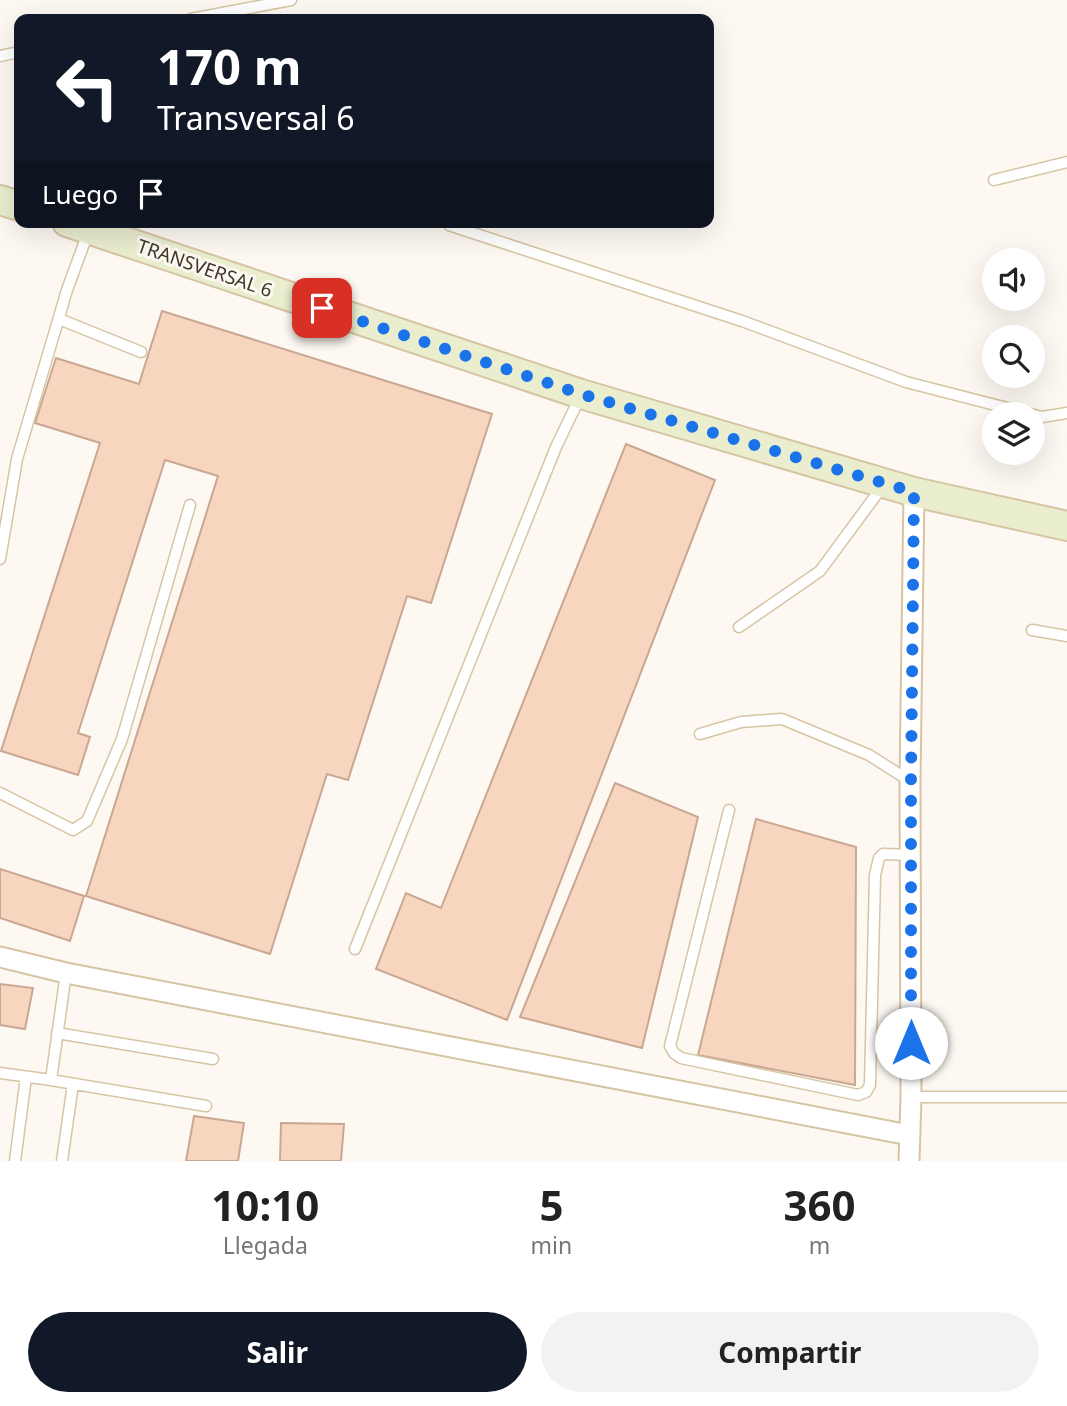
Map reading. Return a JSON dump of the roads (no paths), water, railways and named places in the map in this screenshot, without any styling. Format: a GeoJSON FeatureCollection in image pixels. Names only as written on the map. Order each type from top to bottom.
{"type":"FeatureCollection","features":[{"type":"Feature","properties":{"kind":"street","name":"TRANSVERSAL 6"},"geometry":{"type":"LineString","coordinates":[[84,228],[581,394],[914,492],[1067,526]]}},
{"type":"Feature","properties":{"kind":"street"},"geometry":{"type":"LineString","coordinates":[[909,1161],[914,492]]}},
{"type":"Feature","properties":{"kind":"street"},"geometry":{"type":"LineString","coordinates":[[0,957],[66,973],[909,1135]]}},
{"type":"Feature","properties":{"kind":"lane"},"geometry":{"type":"LineString","coordinates":[[217,14],[291,0]]}},
{"type":"Feature","properties":{"kind":"lane"},"geometry":{"type":"LineString","coordinates":[[994,180],[1067,162]]}},
{"type":"Feature","properties":{"kind":"lane"},"geometry":{"type":"LineString","coordinates":[[0,559],[17,460],[67,290],[78,228]]}},
{"type":"Feature","properties":{"kind":"lane"},"geometry":{"type":"LineString","coordinates":[[458,228],[742,321],[906,382],[1042,417],[1067,413]]}},
{"type":"Feature","properties":{"kind":"lane"},"geometry":{"type":"LineString","coordinates":[[59,318],[141,352]]}},
{"type":"Feature","properties":{"kind":"lane"},"geometry":{"type":"LineString","coordinates":[[355,949],[551,460],[581,394]]}},
{"type":"Feature","properties":{"kind":"lane"},"geometry":{"type":"LineString","coordinates":[[740,627],[820,572],[886,483]]}},
{"type":"Feature","properties":{"kind":"lane"},"geometry":{"type":"LineString","coordinates":[[0,793],[73,830],[87,821],[122,739],[190,505]]}},
{"type":"Feature","properties":{"kind":"lane"},"geometry":{"type":"LineString","coordinates":[[1032,631],[1067,636]]}},
{"type":"Feature","properties":{"kind":"lane"},"geometry":{"type":"LineString","coordinates":[[699,734],[741,722],[782,719],[869,755],[911,781]]}},
{"type":"Feature","properties":{"kind":"lane"},"geometry":{"type":"LineString","coordinates":[[729,810],[670,1046],[681,1058],[858,1095],[866,1092],[870,1085],[875,875],[879,858],[883,854],[912,855]]}},
{"type":"Feature","properties":{"kind":"lane"},"geometry":{"type":"LineString","coordinates":[[51,1080],[66,973]]}},
{"type":"Feature","properties":{"kind":"lane"},"geometry":{"type":"LineString","coordinates":[[57,1033],[213,1059]]}},
{"type":"Feature","properties":{"kind":"lane"},"geometry":{"type":"LineString","coordinates":[[0,1073],[206,1106]]}},
{"type":"Feature","properties":{"kind":"lane"},"geometry":{"type":"LineString","coordinates":[[15,1161],[26,1077]]}},
{"type":"Feature","properties":{"kind":"lane"},"geometry":{"type":"LineString","coordinates":[[62,1161],[73,1084]]}},
{"type":"Feature","properties":{"kind":"lane"},"geometry":{"type":"LineString","coordinates":[[911,1097],[1067,1097]]}}]}
